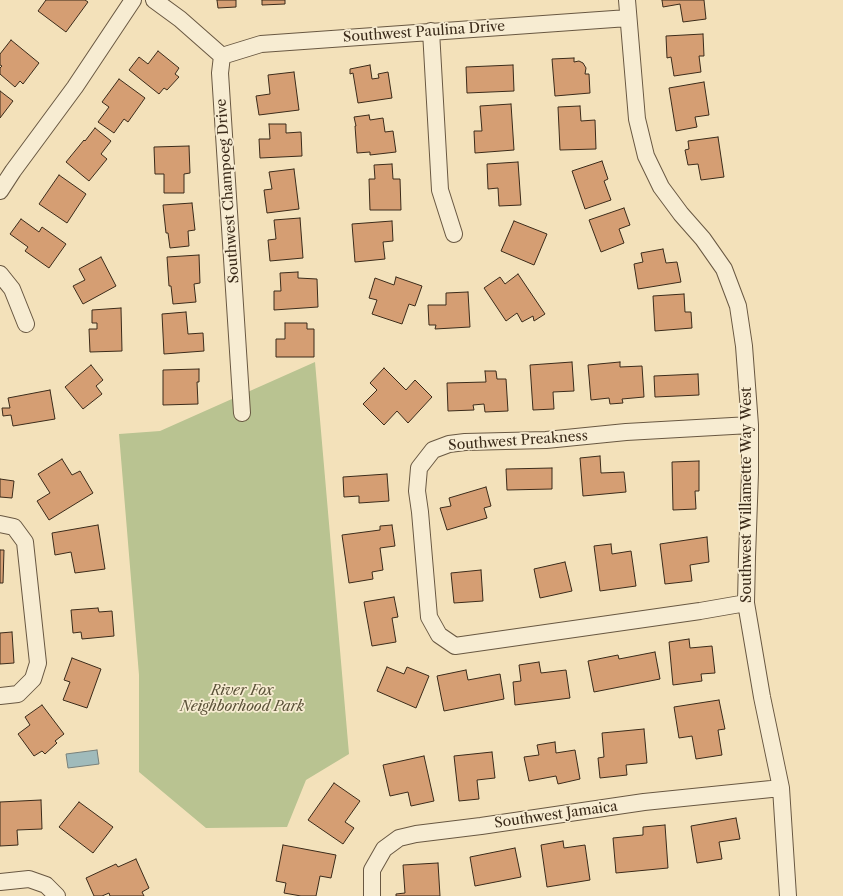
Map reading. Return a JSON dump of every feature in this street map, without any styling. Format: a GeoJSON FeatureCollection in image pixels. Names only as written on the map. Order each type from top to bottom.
{"type":"FeatureCollection","features":[{"type":"Feature","properties":{"kind":"street"},"geometry":{"type":"LineString","coordinates":[[0,191],[75,87],[133,0]]}},
{"type":"Feature","properties":{"kind":"street"},"geometry":{"type":"LineString","coordinates":[[154,0],[180,19],[222,56]]}},
{"type":"Feature","properties":{"kind":"street","name":"Southwest Willamette Way West"},"geometry":{"type":"LineString","coordinates":[[627,0],[637,119],[646,156],[661,187],[681,214],[704,239],[724,269],[738,306],[744,346],[750,425],[746,603],[762,697],[781,788],[788,896]]}},
{"type":"Feature","properties":{"kind":"street","name":"Southwest Paulina Drive"},"geometry":{"type":"LineString","coordinates":[[222,56],[261,44],[628,18]]}},
{"type":"Feature","properties":{"kind":"street"},"geometry":{"type":"LineString","coordinates":[[431,31],[440,190],[454,234]]}},
{"type":"Feature","properties":{"kind":"street","name":"Southwest Champoeg Drive"},"geometry":{"type":"LineString","coordinates":[[222,56],[220,73],[242,413]]}},
{"type":"Feature","properties":{"kind":"street"},"geometry":{"type":"LineString","coordinates":[[0,274],[12,289],[26,324]]}},
{"type":"Feature","properties":{"kind":"street","name":"Southwest Preakness"},"geometry":{"type":"LineString","coordinates":[[746,603],[455,646],[440,635],[429,617],[417,491],[419,468],[433,450],[449,444],[465,442],[546,440],[626,432],[750,425]]}},
{"type":"Feature","properties":{"kind":"street"},"geometry":{"type":"LineString","coordinates":[[0,524],[14,527],[26,542],[38,664],[33,679],[18,694],[0,696]]}},
{"type":"Feature","properties":{"kind":"street","name":"Southwest Jamaica"},"geometry":{"type":"LineString","coordinates":[[372,896],[372,870],[384,850],[399,838],[416,834],[644,802],[781,788]]}},
{"type":"Feature","properties":{"kind":"street"},"geometry":{"type":"LineString","coordinates":[[0,882],[29,879],[46,885],[57,896]]}},
{"type":"Feature","properties":{"kind":"green space","name":"River Fox Neighborhood Park"},"geometry":{"type":"Polygon","coordinates":[[[315,362],[349,754],[306,780],[287,827],[206,828],[139,772],[139,675],[119,434],[160,431],[315,362]]]}},
{"type":"Feature","properties":{"kind":"water"},"geometry":{"type":"Polygon","coordinates":[[[97,750],[99,764],[68,768],[66,754],[97,750]]]}},
{"type":"Feature","properties":{"kind":"building"},"geometry":{"type":"Polygon","coordinates":[[[46,0],[85,0],[88,2],[66,32],[38,11],[46,0]]]}},
{"type":"Feature","properties":{"kind":"building"},"geometry":{"type":"Polygon","coordinates":[[[217,0],[236,0],[236,7],[218,8],[217,0]]]}},
{"type":"Feature","properties":{"kind":"building"},"geometry":{"type":"Polygon","coordinates":[[[262,0],[285,0],[285,4],[262,5],[262,0]]]}},
{"type":"Feature","properties":{"kind":"building"},"geometry":{"type":"Polygon","coordinates":[[[662,0],[704,0],[706,19],[683,22],[680,4],[663,7],[662,0]]]}},
{"type":"Feature","properties":{"kind":"building"},"geometry":{"type":"Polygon","coordinates":[[[703,34],[704,56],[699,56],[701,72],[674,76],[671,57],[667,58],[666,36],[703,34]]]}},
{"type":"Feature","properties":{"kind":"building"},"geometry":{"type":"Polygon","coordinates":[[[11,40],[39,63],[23,84],[20,81],[15,87],[0,74],[0,68],[2,66],[0,65],[0,54],[11,40]]]}},
{"type":"Feature","properties":{"kind":"building"},"geometry":{"type":"Polygon","coordinates":[[[158,51],[179,68],[175,74],[179,77],[167,90],[164,88],[159,94],[129,70],[139,57],[148,64],[158,51]]]}},
{"type":"Feature","properties":{"kind":"building"},"geometry":{"type":"Polygon","coordinates":[[[574,58],[574,62],[579,61],[583,63],[586,68],[585,74],[589,74],[590,93],[555,96],[552,59],[574,58]]]}},
{"type":"Feature","properties":{"kind":"building"},"geometry":{"type":"Polygon","coordinates":[[[370,65],[372,79],[379,78],[378,74],[388,72],[392,98],[358,103],[353,73],[350,74],[350,69],[370,65]]]}},
{"type":"Feature","properties":{"kind":"building"},"geometry":{"type":"Polygon","coordinates":[[[513,65],[514,91],[467,93],[466,67],[513,65]]]}},
{"type":"Feature","properties":{"kind":"building"},"geometry":{"type":"Polygon","coordinates":[[[294,72],[299,110],[259,115],[256,96],[270,94],[268,75],[294,72]]]}},
{"type":"Feature","properties":{"kind":"building"},"geometry":{"type":"Polygon","coordinates":[[[119,79],[145,98],[128,122],[124,119],[114,133],[98,122],[109,107],[102,102],[119,79]]]}},
{"type":"Feature","properties":{"kind":"building"},"geometry":{"type":"Polygon","coordinates":[[[704,82],[709,115],[695,117],[697,127],[676,131],[669,88],[704,82]]]}},
{"type":"Feature","properties":{"kind":"building"},"geometry":{"type":"Polygon","coordinates":[[[0,91],[13,101],[0,118],[0,91]]]}},
{"type":"Feature","properties":{"kind":"building"},"geometry":{"type":"Polygon","coordinates":[[[511,104],[514,150],[475,153],[474,131],[482,131],[480,106],[511,104]]]}},
{"type":"Feature","properties":{"kind":"building"},"geometry":{"type":"Polygon","coordinates":[[[580,106],[581,121],[595,120],[596,149],[560,150],[558,107],[580,106]]]}},
{"type":"Feature","properties":{"kind":"building"},"geometry":{"type":"Polygon","coordinates":[[[369,115],[370,120],[383,118],[385,132],[393,131],[396,152],[370,155],[370,152],[357,153],[356,126],[354,117],[369,115]]]}},
{"type":"Feature","properties":{"kind":"building"},"geometry":{"type":"Polygon","coordinates":[[[269,124],[286,124],[286,133],[301,132],[302,156],[260,158],[259,139],[270,139],[269,124]]]}},
{"type":"Feature","properties":{"kind":"building"},"geometry":{"type":"Polygon","coordinates":[[[95,128],[111,141],[101,154],[107,159],[89,181],[66,162],[95,128]]]}},
{"type":"Feature","properties":{"kind":"building"},"geometry":{"type":"Polygon","coordinates":[[[718,137],[724,177],[701,180],[698,164],[688,165],[685,150],[689,149],[688,141],[718,137]]]}},
{"type":"Feature","properties":{"kind":"building"},"geometry":{"type":"Polygon","coordinates":[[[189,146],[190,173],[184,174],[184,193],[164,193],[164,174],[155,174],[154,147],[189,146]]]}},
{"type":"Feature","properties":{"kind":"building"},"geometry":{"type":"Polygon","coordinates":[[[602,161],[608,179],[604,181],[611,200],[585,209],[572,171],[602,161]]]}},
{"type":"Feature","properties":{"kind":"building"},"geometry":{"type":"Polygon","coordinates":[[[518,162],[521,205],[499,206],[498,188],[488,189],[487,164],[518,162]]]}},
{"type":"Feature","properties":{"kind":"building"},"geometry":{"type":"Polygon","coordinates":[[[392,164],[393,179],[400,179],[401,210],[370,210],[369,179],[375,179],[374,165],[392,164]]]}},
{"type":"Feature","properties":{"kind":"building"},"geometry":{"type":"Polygon","coordinates":[[[294,169],[299,209],[267,213],[264,190],[272,189],[269,172],[294,169]]]}},
{"type":"Feature","properties":{"kind":"building"},"geometry":{"type":"Polygon","coordinates":[[[59,175],[86,194],[67,223],[39,204],[59,175]]]}},
{"type":"Feature","properties":{"kind":"building"},"geometry":{"type":"Polygon","coordinates":[[[192,203],[195,230],[188,231],[189,246],[170,248],[168,233],[166,233],[163,205],[192,203]]]}},
{"type":"Feature","properties":{"kind":"building"},"geometry":{"type":"Polygon","coordinates":[[[624,208],[630,225],[619,229],[624,243],[601,252],[589,220],[624,208]]]}},
{"type":"Feature","properties":{"kind":"building"},"geometry":{"type":"Polygon","coordinates":[[[300,218],[303,258],[270,261],[268,240],[276,239],[274,220],[300,218]]]}},
{"type":"Feature","properties":{"kind":"building"},"geometry":{"type":"Polygon","coordinates":[[[21,219],[39,232],[42,227],[66,244],[49,268],[25,251],[28,247],[10,234],[21,219]]]}},
{"type":"Feature","properties":{"kind":"building"},"geometry":{"type":"Polygon","coordinates":[[[392,221],[393,241],[383,242],[385,259],[355,262],[352,224],[392,221]]]}},
{"type":"Feature","properties":{"kind":"building"},"geometry":{"type":"Polygon","coordinates":[[[514,221],[547,234],[534,265],[501,251],[514,221]]]}},
{"type":"Feature","properties":{"kind":"building"},"geometry":{"type":"Polygon","coordinates":[[[663,249],[666,263],[677,262],[681,282],[638,289],[634,264],[643,262],[641,253],[663,249]]]}},
{"type":"Feature","properties":{"kind":"building"},"geometry":{"type":"Polygon","coordinates":[[[199,255],[200,283],[194,284],[196,302],[173,304],[171,286],[169,286],[167,257],[199,255]]]}},
{"type":"Feature","properties":{"kind":"building"},"geometry":{"type":"Polygon","coordinates":[[[101,257],[116,286],[83,304],[73,286],[85,280],[79,269],[101,257]]]}},
{"type":"Feature","properties":{"kind":"building"},"geometry":{"type":"Polygon","coordinates":[[[298,272],[298,278],[317,279],[318,307],[274,310],[274,291],[281,291],[280,273],[298,272]]]}},
{"type":"Feature","properties":{"kind":"building"},"geometry":{"type":"Polygon","coordinates":[[[518,274],[545,314],[534,321],[533,316],[522,322],[517,313],[506,321],[484,288],[500,277],[505,284],[518,274]]]}},
{"type":"Feature","properties":{"kind":"building"},"geometry":{"type":"Polygon","coordinates":[[[396,277],[422,286],[415,306],[409,304],[402,324],[372,314],[377,300],[369,298],[375,278],[394,285],[396,277]]]}},
{"type":"Feature","properties":{"kind":"building"},"geometry":{"type":"Polygon","coordinates":[[[468,292],[470,327],[435,329],[436,325],[429,325],[428,305],[446,305],[446,293],[468,292]]]}},
{"type":"Feature","properties":{"kind":"building"},"geometry":{"type":"Polygon","coordinates":[[[684,294],[685,312],[691,312],[692,328],[655,331],[653,296],[684,294]]]}},
{"type":"Feature","properties":{"kind":"building"},"geometry":{"type":"Polygon","coordinates":[[[121,308],[122,351],[90,352],[89,329],[97,329],[97,323],[92,323],[92,310],[121,308]]]}},
{"type":"Feature","properties":{"kind":"building"},"geometry":{"type":"Polygon","coordinates":[[[186,312],[188,334],[203,333],[204,351],[164,354],[162,314],[186,312]]]}},
{"type":"Feature","properties":{"kind":"building"},"geometry":{"type":"Polygon","coordinates":[[[285,323],[307,323],[307,329],[314,329],[314,357],[276,357],[276,339],[285,339],[285,323]]]}},
{"type":"Feature","properties":{"kind":"building"},"geometry":{"type":"Polygon","coordinates":[[[572,362],[574,391],[553,392],[554,409],[533,410],[530,365],[572,362]]]}},
{"type":"Feature","properties":{"kind":"building"},"geometry":{"type":"Polygon","coordinates":[[[620,362],[620,367],[642,366],[644,397],[622,399],[623,403],[610,404],[609,398],[591,400],[588,365],[620,362]]]}},
{"type":"Feature","properties":{"kind":"building"},"geometry":{"type":"Polygon","coordinates":[[[91,365],[103,380],[96,386],[102,394],[83,409],[65,387],[91,365]]]}},
{"type":"Feature","properties":{"kind":"building"},"geometry":{"type":"Polygon","coordinates":[[[384,368],[406,390],[415,380],[432,397],[408,423],[397,411],[384,425],[363,404],[377,390],[370,383],[384,368]]]}},
{"type":"Feature","properties":{"kind":"building"},"geometry":{"type":"Polygon","coordinates":[[[199,369],[199,382],[197,382],[198,404],[163,405],[163,370],[199,369]]]}},
{"type":"Feature","properties":{"kind":"building"},"geometry":{"type":"Polygon","coordinates":[[[485,371],[496,371],[497,379],[506,379],[508,411],[485,412],[484,404],[473,405],[474,410],[448,411],[447,383],[486,382],[485,371]]]}},
{"type":"Feature","properties":{"kind":"building"},"geometry":{"type":"Polygon","coordinates":[[[698,374],[699,395],[655,397],[654,376],[698,374]]]}},
{"type":"Feature","properties":{"kind":"building"},"geometry":{"type":"Polygon","coordinates":[[[50,390],[55,419],[13,426],[11,415],[3,416],[2,408],[10,408],[8,398],[50,390]]]}},
{"type":"Feature","properties":{"kind":"building"},"geometry":{"type":"Polygon","coordinates":[[[600,456],[601,473],[624,472],[626,492],[583,496],[580,458],[600,456]]]}},
{"type":"Feature","properties":{"kind":"building"},"geometry":{"type":"Polygon","coordinates":[[[62,459],[72,475],[80,471],[93,493],[49,520],[37,501],[50,493],[38,474],[62,459]]]}},
{"type":"Feature","properties":{"kind":"building"},"geometry":{"type":"Polygon","coordinates":[[[699,461],[699,491],[695,491],[696,509],[673,510],[672,462],[699,461]]]}},
{"type":"Feature","properties":{"kind":"building"},"geometry":{"type":"Polygon","coordinates":[[[552,468],[552,489],[507,490],[506,469],[552,468]]]}},
{"type":"Feature","properties":{"kind":"building"},"geometry":{"type":"Polygon","coordinates":[[[387,474],[389,501],[359,503],[359,496],[344,497],[343,477],[387,474]]]}},
{"type":"Feature","properties":{"kind":"building"},"geometry":{"type":"Polygon","coordinates":[[[0,479],[14,481],[12,498],[0,497],[0,479]]]}},
{"type":"Feature","properties":{"kind":"building"},"geometry":{"type":"Polygon","coordinates":[[[486,487],[491,506],[484,508],[487,518],[447,530],[440,508],[451,506],[449,498],[486,487]]]}},
{"type":"Feature","properties":{"kind":"building"},"geometry":{"type":"Polygon","coordinates":[[[98,525],[105,569],[75,573],[71,552],[55,555],[52,533],[98,525]]]}},
{"type":"Feature","properties":{"kind":"building"},"geometry":{"type":"Polygon","coordinates":[[[392,525],[395,546],[380,548],[383,570],[372,572],[373,579],[349,583],[342,535],[380,530],[380,526],[392,525]]]}},
{"type":"Feature","properties":{"kind":"building"},"geometry":{"type":"Polygon","coordinates":[[[707,537],[709,562],[690,565],[692,581],[665,584],[660,544],[707,537]]]}},
{"type":"Feature","properties":{"kind":"building"},"geometry":{"type":"Polygon","coordinates":[[[611,544],[612,554],[631,551],[636,586],[600,591],[594,546],[611,544]]]}},
{"type":"Feature","properties":{"kind":"building"},"geometry":{"type":"Polygon","coordinates":[[[0,550],[4,550],[3,583],[0,583],[0,550]]]}},
{"type":"Feature","properties":{"kind":"building"},"geometry":{"type":"Polygon","coordinates":[[[565,562],[572,591],[540,598],[534,569],[565,562]]]}},
{"type":"Feature","properties":{"kind":"building"},"geometry":{"type":"Polygon","coordinates":[[[481,570],[483,601],[454,603],[451,573],[481,570]]]}},
{"type":"Feature","properties":{"kind":"building"},"geometry":{"type":"Polygon","coordinates":[[[394,597],[398,617],[392,618],[396,642],[372,646],[364,602],[394,597]]]}},
{"type":"Feature","properties":{"kind":"building"},"geometry":{"type":"Polygon","coordinates":[[[98,608],[99,612],[112,611],[114,636],[82,639],[81,632],[73,633],[71,610],[98,608]]]}},
{"type":"Feature","properties":{"kind":"building"},"geometry":{"type":"Polygon","coordinates":[[[12,632],[14,663],[0,664],[0,633],[12,632]]]}},
{"type":"Feature","properties":{"kind":"building"},"geometry":{"type":"Polygon","coordinates":[[[689,639],[690,648],[712,646],[715,673],[701,674],[702,681],[673,685],[669,642],[689,639]]]}},
{"type":"Feature","properties":{"kind":"building"},"geometry":{"type":"Polygon","coordinates":[[[655,652],[660,679],[594,692],[588,661],[618,655],[619,659],[655,652]]]}},
{"type":"Feature","properties":{"kind":"building"},"geometry":{"type":"Polygon","coordinates":[[[72,658],[101,669],[87,708],[63,700],[70,682],[64,680],[72,658]]]}},
{"type":"Feature","properties":{"kind":"building"},"geometry":{"type":"Polygon","coordinates":[[[539,662],[541,673],[566,670],[570,698],[515,705],[513,682],[521,681],[519,665],[539,662]]]}},
{"type":"Feature","properties":{"kind":"building"},"geometry":{"type":"Polygon","coordinates":[[[387,667],[404,674],[407,667],[429,676],[416,708],[377,691],[387,667]]]}},
{"type":"Feature","properties":{"kind":"building"},"geometry":{"type":"Polygon","coordinates":[[[466,670],[468,680],[500,674],[504,699],[444,711],[437,676],[466,670]]]}},
{"type":"Feature","properties":{"kind":"building"},"geometry":{"type":"Polygon","coordinates":[[[719,700],[725,729],[718,730],[722,755],[696,759],[692,736],[679,738],[674,707],[719,700]]]}},
{"type":"Feature","properties":{"kind":"building"},"geometry":{"type":"Polygon","coordinates":[[[42,705],[64,734],[55,741],[57,743],[45,754],[42,751],[34,756],[18,734],[30,725],[25,717],[42,705]]]}},
{"type":"Feature","properties":{"kind":"building"},"geometry":{"type":"Polygon","coordinates":[[[644,729],[647,763],[626,765],[627,775],[600,778],[598,758],[604,757],[602,733],[644,729]]]}},
{"type":"Feature","properties":{"kind":"building"},"geometry":{"type":"Polygon","coordinates":[[[555,742],[556,753],[575,750],[580,779],[558,784],[556,776],[529,781],[524,757],[539,755],[537,745],[555,742]]]}},
{"type":"Feature","properties":{"kind":"building"},"geometry":{"type":"Polygon","coordinates":[[[492,752],[495,778],[477,780],[479,799],[459,801],[454,756],[492,752]]]}},
{"type":"Feature","properties":{"kind":"building"},"geometry":{"type":"Polygon","coordinates":[[[424,756],[434,801],[411,806],[408,792],[390,796],[383,765],[424,756]]]}},
{"type":"Feature","properties":{"kind":"building"},"geometry":{"type":"Polygon","coordinates":[[[334,783],[360,801],[345,822],[354,828],[343,844],[308,820],[334,783]]]}},
{"type":"Feature","properties":{"kind":"building"},"geometry":{"type":"Polygon","coordinates":[[[41,800],[42,829],[17,830],[18,845],[0,846],[0,802],[41,800]]]}},
{"type":"Feature","properties":{"kind":"building"},"geometry":{"type":"Polygon","coordinates":[[[79,802],[113,827],[93,853],[59,827],[79,802]]]}},
{"type":"Feature","properties":{"kind":"building"},"geometry":{"type":"Polygon","coordinates":[[[736,818],[740,839],[719,842],[722,859],[697,863],[691,826],[736,818]]]}},
{"type":"Feature","properties":{"kind":"building"},"geometry":{"type":"Polygon","coordinates":[[[665,825],[668,868],[616,873],[613,838],[643,835],[643,827],[665,825]]]}},
{"type":"Feature","properties":{"kind":"building"},"geometry":{"type":"Polygon","coordinates":[[[563,841],[564,848],[585,845],[590,880],[547,887],[541,845],[563,841]]]}},
{"type":"Feature","properties":{"kind":"building"},"geometry":{"type":"Polygon","coordinates":[[[283,845],[336,855],[331,878],[320,876],[316,896],[301,896],[284,893],[286,883],[276,881],[283,845]]]}},
{"type":"Feature","properties":{"kind":"building"},"geometry":{"type":"Polygon","coordinates":[[[515,848],[521,877],[475,886],[470,857],[515,848]]]}},
{"type":"Feature","properties":{"kind":"building"},"geometry":{"type":"Polygon","coordinates":[[[136,859],[149,888],[142,892],[144,896],[110,896],[109,893],[102,896],[94,896],[86,878],[116,864],[118,867],[136,859]]]}},
{"type":"Feature","properties":{"kind":"building"},"geometry":{"type":"Polygon","coordinates":[[[438,863],[440,896],[396,896],[396,894],[405,893],[403,865],[438,863]]]}}]}
